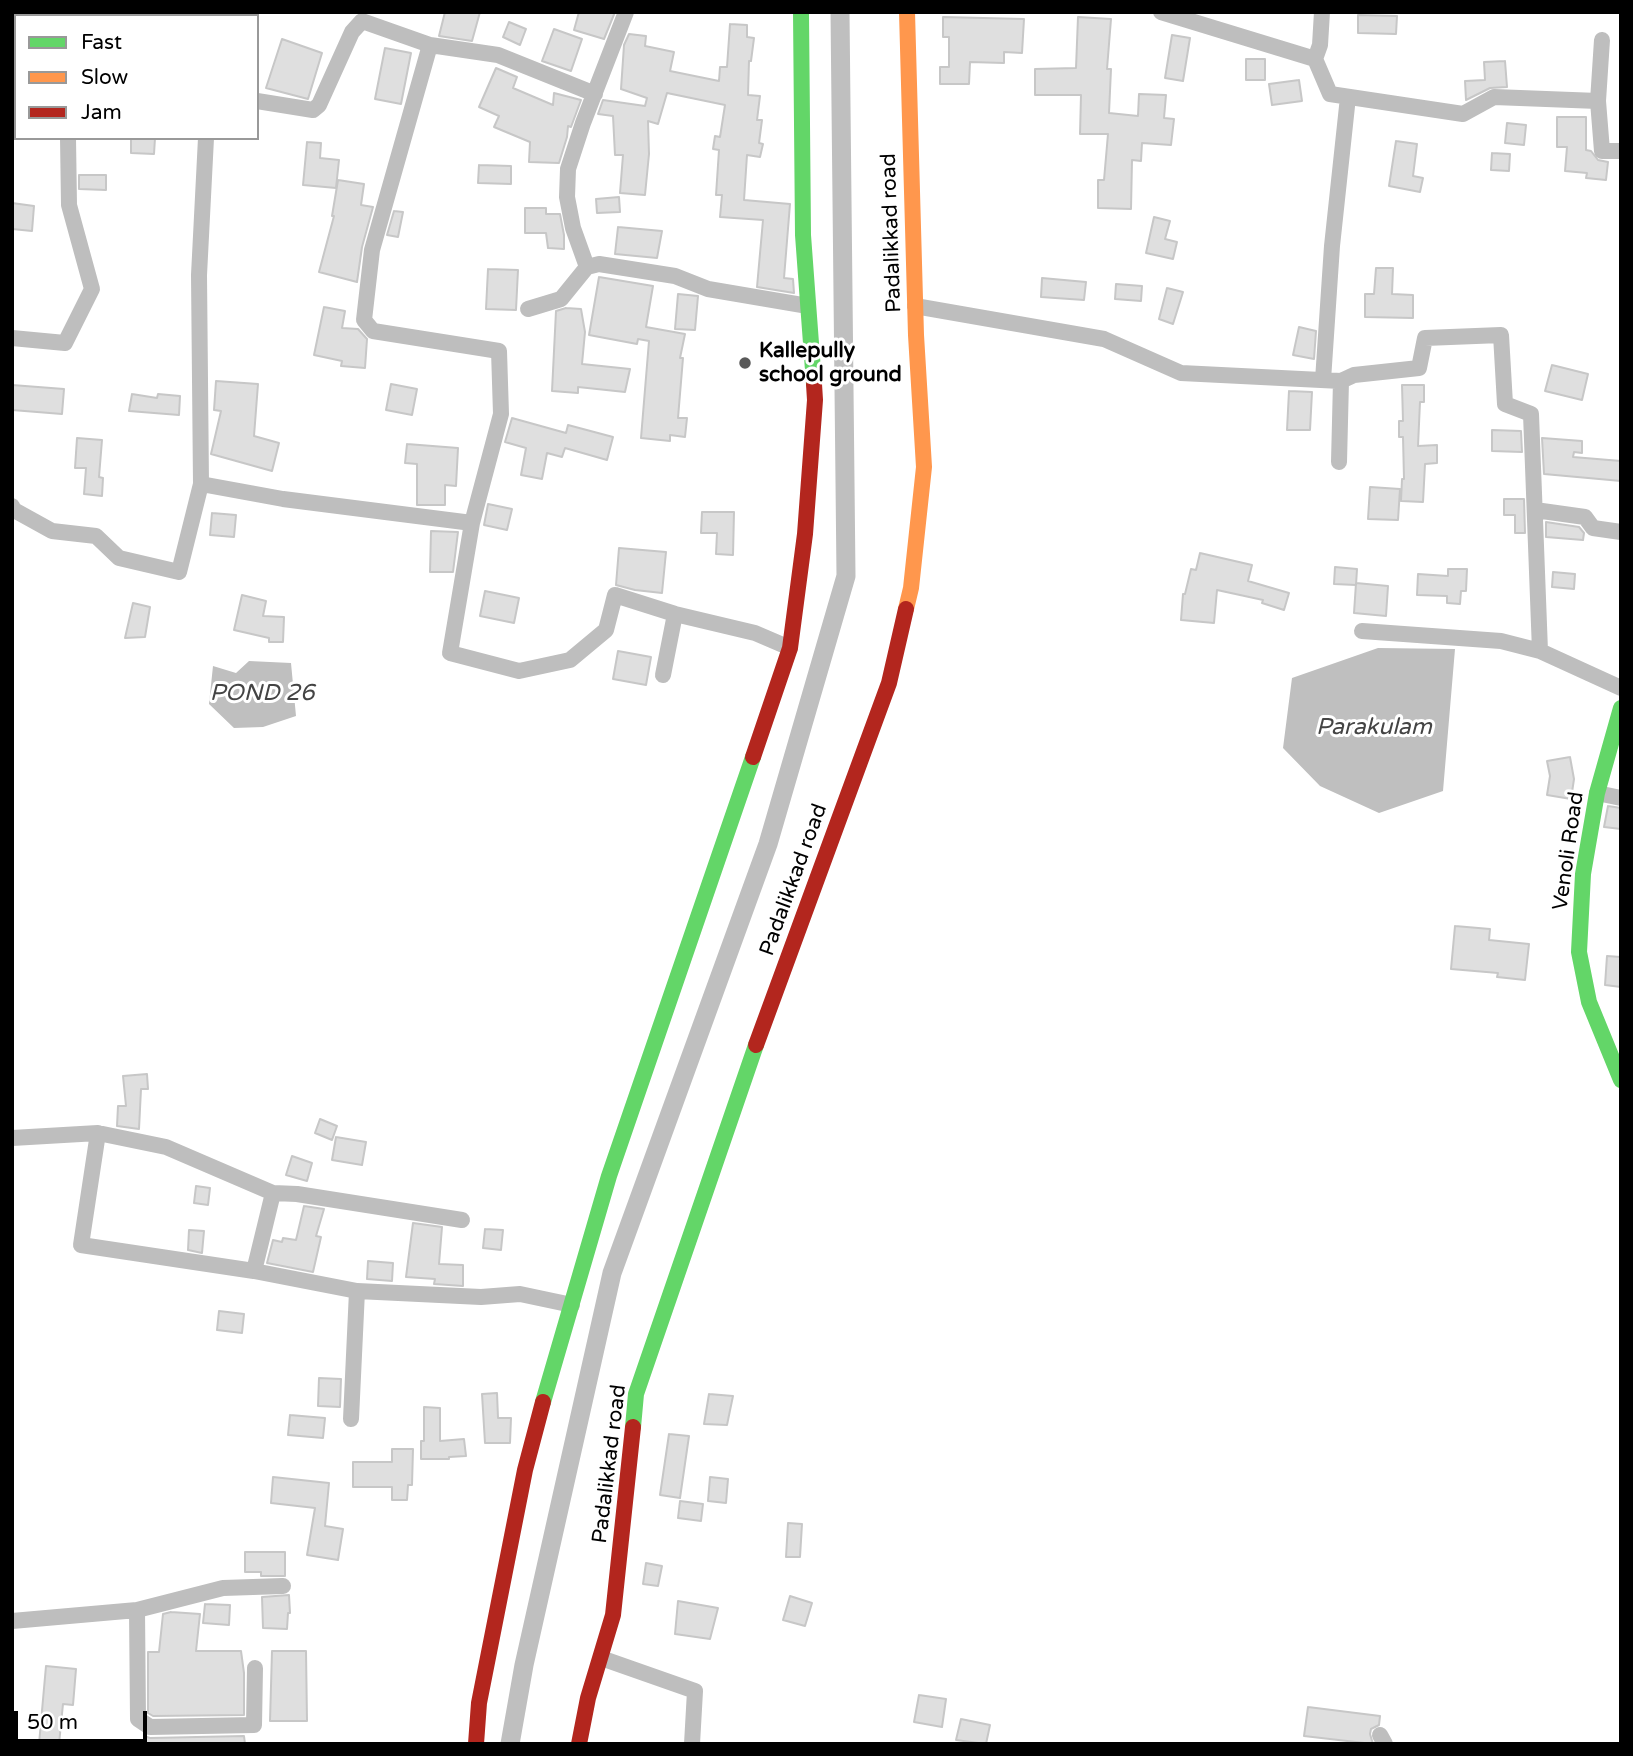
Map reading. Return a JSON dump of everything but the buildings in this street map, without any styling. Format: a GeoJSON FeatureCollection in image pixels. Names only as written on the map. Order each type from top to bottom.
{"type":"FeatureCollection","features":[{"type":"Feature","properties":{"kind":"street"},"geometry":{"type":"LineString","coordinates":[[587,267],[573,228],[567,197],[568,169],[625,12]]}},
{"type":"Feature","properties":{"kind":"street"},"geometry":{"type":"LineString","coordinates":[[476,1744],[479,1703],[524,1470],[609,1176],[790,648],[806,534],[815,400],[803,235],[802,12]]}},
{"type":"Feature","properties":{"kind":"street","name":"Padalikkad road"},"geometry":{"type":"LineString","coordinates":[[579,1744],[588,1698],[613,1615],[636,1394],[741,1083],[888,683],[911,588],[924,467],[915,306],[907,12]]}},
{"type":"Feature","properties":{"kind":"street"},"geometry":{"type":"LineString","coordinates":[[1161,12],[1315,60]]}},
{"type":"Feature","properties":{"kind":"street"},"geometry":{"type":"LineString","coordinates":[[1322,12],[1320,46],[1315,60],[1330,94],[1463,114],[1494,97],[1598,101]]}},
{"type":"Feature","properties":{"kind":"street"},"geometry":{"type":"LineString","coordinates":[[259,101],[313,110],[319,105],[352,32],[362,21],[430,45],[498,55],[595,94]]}},
{"type":"Feature","properties":{"kind":"street"},"geometry":{"type":"LineString","coordinates":[[1602,40],[1598,101],[1602,151],[1621,151]]}},
{"type":"Feature","properties":{"kind":"street"},"geometry":{"type":"LineString","coordinates":[[430,45],[372,250],[363,320],[373,331],[499,351],[501,414],[472,523],[450,653],[519,671],[570,660],[606,630],[615,595],[675,614],[755,633],[790,648]]}},
{"type":"Feature","properties":{"kind":"street"},"geometry":{"type":"LineString","coordinates":[[1323,380],[1332,246],[1348,97]]}},
{"type":"Feature","properties":{"kind":"street"},"geometry":{"type":"LineString","coordinates":[[12,338],[65,344],[92,289],[69,205],[68,140]]}},
{"type":"Feature","properties":{"kind":"street"},"geometry":{"type":"LineString","coordinates":[[12,506],[14,510],[52,531],[96,536],[119,558],[179,572],[201,484],[199,275],[206,140]]}},
{"type":"Feature","properties":{"kind":"street"},"geometry":{"type":"LineString","coordinates":[[528,309],[561,299],[587,267],[600,264],[675,276],[708,289],[808,306]]}},
{"type":"Feature","properties":{"kind":"street"},"geometry":{"type":"LineString","coordinates":[[915,306],[1104,339],[1181,373],[1341,381],[1354,375],[1419,368],[1425,338],[1501,335],[1505,404],[1531,414],[1540,651]]}},
{"type":"Feature","properties":{"kind":"street"},"geometry":{"type":"LineString","coordinates":[[1339,462],[1341,381]]}},
{"type":"Feature","properties":{"kind":"street"},"geometry":{"type":"LineString","coordinates":[[201,484],[283,499],[472,523]]}},
{"type":"Feature","properties":{"kind":"street"},"geometry":{"type":"LineString","coordinates":[[1535,510],[1585,517],[1593,528],[1621,532]]}},
{"type":"Feature","properties":{"kind":"street"},"geometry":{"type":"LineString","coordinates":[[663,675],[675,614]]}},
{"type":"Feature","properties":{"kind":"street"},"geometry":{"type":"LineString","coordinates":[[1362,631],[1501,641],[1540,651],[1621,688]]}},
{"type":"Feature","properties":{"kind":"street","name":"Venoli Road"},"geometry":{"type":"LineString","coordinates":[[1621,708],[1597,793],[1583,874],[1579,952],[1589,1002],[1621,1080]]}},
{"type":"Feature","properties":{"kind":"street"},"geometry":{"type":"LineString","coordinates":[[1597,793],[1621,798]]}},
{"type":"Feature","properties":{"kind":"street"},"geometry":{"type":"LineString","coordinates":[[98,1133],[80,1245],[254,1271],[357,1291],[481,1297],[520,1294],[572,1305]]}},
{"type":"Feature","properties":{"kind":"street"},"geometry":{"type":"LineString","coordinates":[[12,1138],[98,1133],[166,1147],[273,1193],[297,1194],[462,1220]]}},
{"type":"Feature","properties":{"kind":"street"},"geometry":{"type":"LineString","coordinates":[[254,1271],[273,1193]]}},
{"type":"Feature","properties":{"kind":"street"},"geometry":{"type":"LineString","coordinates":[[351,1419],[357,1291]]}},
{"type":"Feature","properties":{"kind":"street"},"geometry":{"type":"LineString","coordinates":[[12,1620],[137,1610],[223,1588],[283,1586]]}},
{"type":"Feature","properties":{"kind":"street"},"geometry":{"type":"LineString","coordinates":[[137,1610],[138,1719],[150,1727],[254,1725],[255,1668]]}},
{"type":"Feature","properties":{"kind":"street"},"geometry":{"type":"LineString","coordinates":[[601,1657],[695,1690],[692,1744]]}},
{"type":"Feature","properties":{"kind":"water","name":"Parakulam"},"geometry":{"type":"Polygon","coordinates":[[[1378,648],[1455,649],[1443,791],[1379,813],[1320,786],[1283,748],[1292,678],[1378,648]]]}},
{"type":"Feature","properties":{"kind":"water","name":"POND 26"},"geometry":{"type":"Polygon","coordinates":[[[249,661],[291,663],[296,716],[263,727],[234,728],[209,704],[213,666],[236,673],[249,661]]]}},
{"type":"Feature","properties":{"kind":"waterway"},"geometry":{"type":"LineString","coordinates":[[510,1744],[524,1665],[612,1273],[768,844],[846,576],[840,12]]}},
{"type":"Feature","properties":{"kind":"traffic: fast"},"geometry":{"type":"LineString","coordinates":[[801,12],[803,235],[814,384]]}},
{"type":"Feature","properties":{"kind":"traffic: fast"},"geometry":{"type":"LineString","coordinates":[[1621,708],[1597,793],[1583,874],[1579,952],[1589,1002],[1621,1080]]}},
{"type":"Feature","properties":{"kind":"traffic: fast"},"geometry":{"type":"LineString","coordinates":[[543,1402],[609,1176],[753,757]]}},
{"type":"Feature","properties":{"kind":"traffic: fast"},"geometry":{"type":"LineString","coordinates":[[633,1427],[636,1394],[756,1045]]}},
{"type":"Feature","properties":{"kind":"traffic: slow"},"geometry":{"type":"LineString","coordinates":[[906,609],[911,588],[924,467],[916,335],[907,12]]}},
{"type":"Feature","properties":{"kind":"traffic: jam"},"geometry":{"type":"LineString","coordinates":[[753,757],[790,648],[805,534],[814,384]]}},
{"type":"Feature","properties":{"kind":"traffic: jam"},"geometry":{"type":"LineString","coordinates":[[756,1045],[889,683],[906,609]]}},
{"type":"Feature","properties":{"kind":"traffic: jam"},"geometry":{"type":"LineString","coordinates":[[476,1744],[479,1703],[525,1470],[543,1402]]}},
{"type":"Feature","properties":{"kind":"traffic: jam"},"geometry":{"type":"LineString","coordinates":[[579,1744],[588,1698],[613,1615],[633,1427]]}},
{"type":"Feature","properties":{"kind":"place","name":"Kallepully school ground"},"geometry":{"type":"Point","coordinates":[745,363]}}]}
